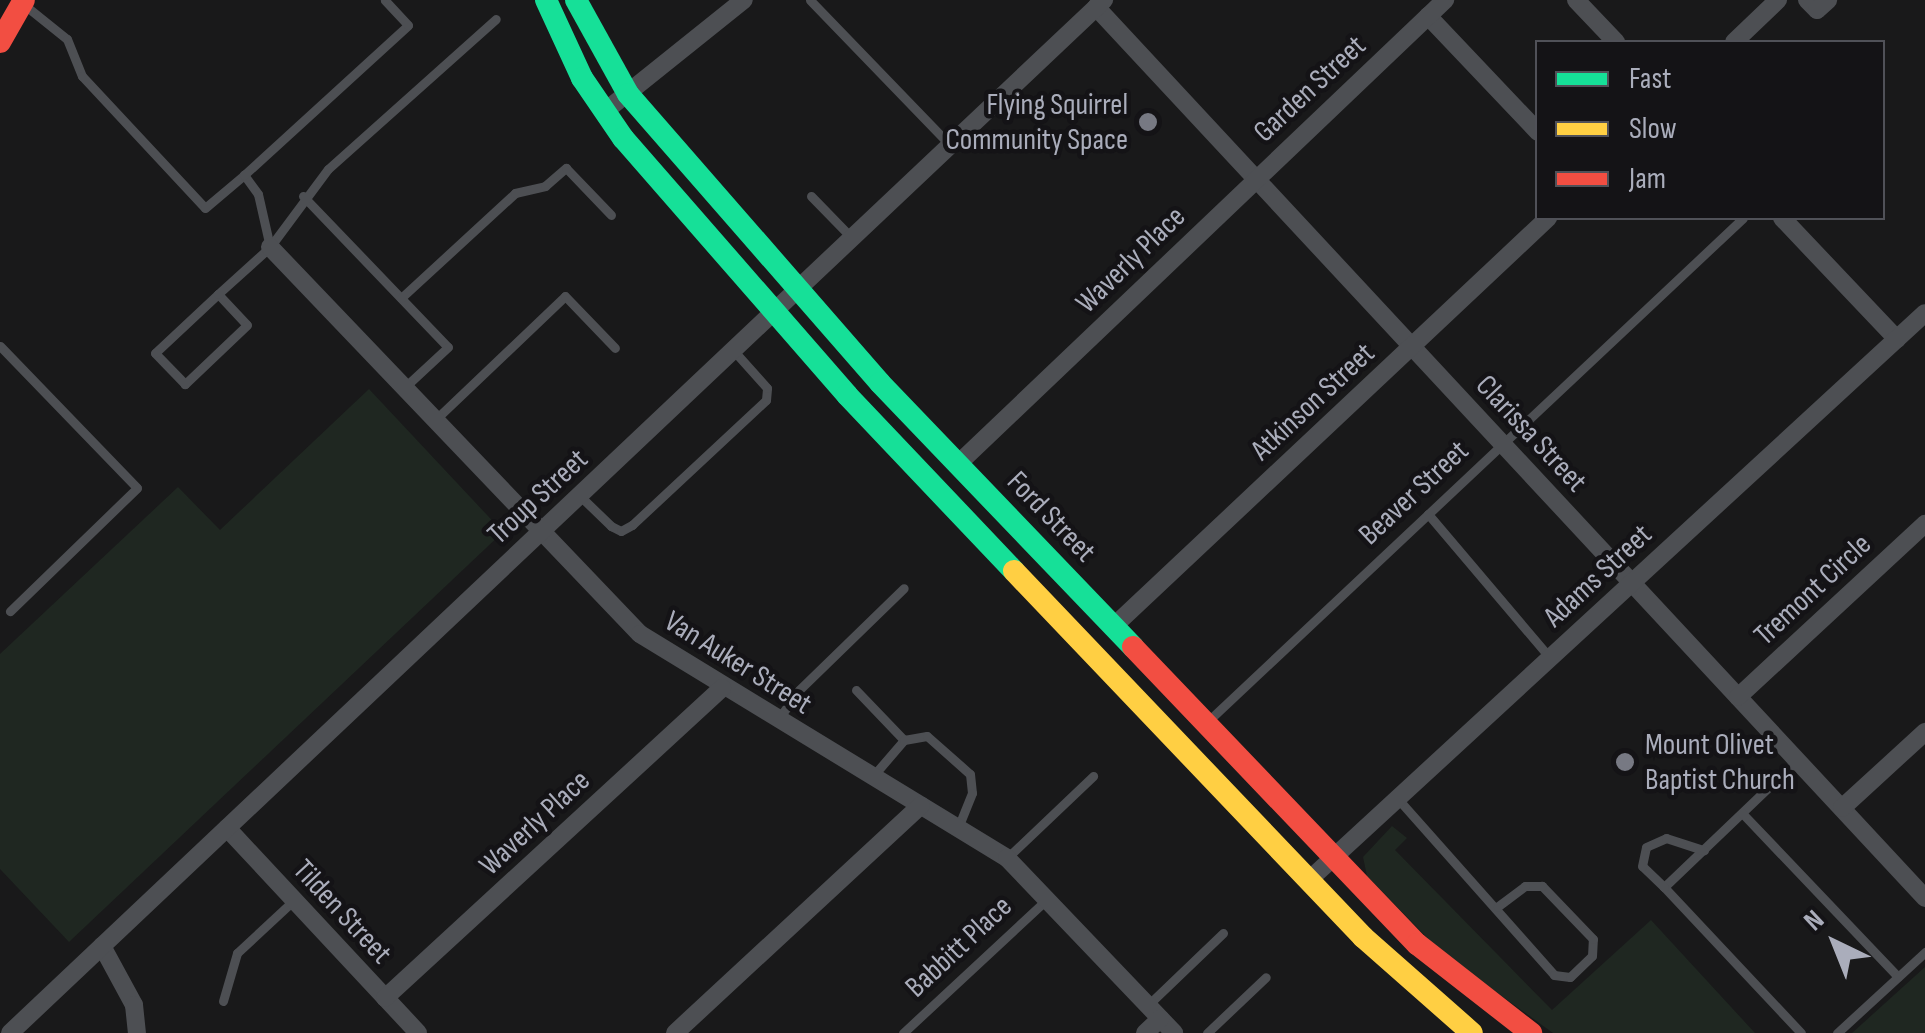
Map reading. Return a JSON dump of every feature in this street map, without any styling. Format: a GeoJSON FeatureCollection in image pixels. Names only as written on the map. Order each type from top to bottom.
{"type":"FeatureCollection","features":[{"type":"Feature","properties":{"kind":"main road"},"geometry":{"type":"LineString","coordinates":[[546,0],[604,112],[774,312],[1400,974],[1472,1033]]}},
{"type":"Feature","properties":{"kind":"main road","name":"Ford Street"},"geometry":{"type":"LineString","coordinates":[[576,0],[628,94],[797,290],[1334,858],[1444,968],[1531,1033]]}},
{"type":"Feature","properties":{"kind":"main road"},"geometry":{"type":"LineString","coordinates":[[0,42],[15,9]]}},
{"type":"Feature","properties":{"kind":"street"},"geometry":{"type":"LineString","coordinates":[[604,112],[744,0]]}},
{"type":"Feature","properties":{"kind":"street","name":"Garden Street"},"geometry":{"type":"LineString","coordinates":[[1256,178],[1445,0]]}},
{"type":"Feature","properties":{"kind":"street"},"geometry":{"type":"LineString","coordinates":[[1576,0],[1614,40]]}},
{"type":"Feature","properties":{"kind":"street"},"geometry":{"type":"LineString","coordinates":[[1736,40],[1778,0]]}},
{"type":"Feature","properties":{"kind":"street"},"geometry":{"type":"LineString","coordinates":[[1807,0],[1817,10],[1828,0]]}},
{"type":"Feature","properties":{"kind":"street","name":"Troup Street"},"geometry":{"type":"LineString","coordinates":[[12,1031],[1100,4]]}},
{"type":"Feature","properties":{"kind":"street","name":"Clarissa Street"},"geometry":{"type":"LineString","coordinates":[[1100,4],[1256,178],[1925,898]]}},
{"type":"Feature","properties":{"kind":"street"},"geometry":{"type":"LineString","coordinates":[[1428,16],[1535,129]]}},
{"type":"Feature","properties":{"kind":"street","name":"Waverly Place"},"geometry":{"type":"LineString","coordinates":[[958,464],[1256,178]]}},
{"type":"Feature","properties":{"kind":"street","name":"Atkinson Street"},"geometry":{"type":"LineString","coordinates":[[1114,626],[1546,220]]}},
{"type":"Feature","properties":{"kind":"street"},"geometry":{"type":"LineString","coordinates":[[1784,220],[1897,339]]}},
{"type":"Feature","properties":{"kind":"street","name":"Van Auker Street"},"geometry":{"type":"LineString","coordinates":[[270,247],[539,533],[640,634],[722,688],[959,825],[1007,858],[1174,1033]]}},
{"type":"Feature","properties":{"kind":"street","name":"Adams Street"},"geometry":{"type":"LineString","coordinates":[[1309,880],[1925,313]]}},
{"type":"Feature","properties":{"kind":"street","name":"Tremont Circle"},"geometry":{"type":"LineString","coordinates":[[1738,696],[1925,524]]}},
{"type":"Feature","properties":{"kind":"street","name":"Waverly Place"},"geometry":{"type":"LineString","coordinates":[[385,998],[722,688]]}},
{"type":"Feature","properties":{"kind":"street"},"geometry":{"type":"LineString","coordinates":[[1842,808],[1925,732]]}},
{"type":"Feature","properties":{"kind":"street"},"geometry":{"type":"LineString","coordinates":[[676,1033],[921,805]]}},
{"type":"Feature","properties":{"kind":"street","name":"Tilden Street"},"geometry":{"type":"LineString","coordinates":[[227,828],[418,1033]]}},
{"type":"Feature","properties":{"kind":"street"},"geometry":{"type":"LineString","coordinates":[[102,946],[134,1004],[137,1033]]}},
{"type":"Feature","properties":{"kind":"street"},"geometry":{"type":"LineString","coordinates":[[1145,1033],[1154,1012]]}},
{"type":"Feature","properties":{"kind":"street"},"geometry":{"type":"LineString","coordinates":[[0,1014],[12,1031]]}},
{"type":"Feature","properties":{"kind":"lane"},"geometry":{"type":"LineString","coordinates":[[15,9],[67,39],[82,76],[205,208],[408,26],[385,0]]}},
{"type":"Feature","properties":{"kind":"lane"},"geometry":{"type":"LineString","coordinates":[[810,0],[950,145]]}},
{"type":"Feature","properties":{"kind":"lane"},"geometry":{"type":"LineString","coordinates":[[218,294],[248,325],[186,384],[156,353],[218,294],[270,247],[303,196],[496,19]]}},
{"type":"Feature","properties":{"kind":"lane"},"geometry":{"type":"LineString","coordinates":[[401,298],[514,193],[545,186],[566,168],[610,215]]}},
{"type":"Feature","properties":{"kind":"lane"},"geometry":{"type":"LineString","coordinates":[[244,175],[258,194],[270,247]]}},
{"type":"Feature","properties":{"kind":"lane"},"geometry":{"type":"LineString","coordinates":[[303,196],[448,348],[404,388]]}},
{"type":"Feature","properties":{"kind":"lane"},"geometry":{"type":"LineString","coordinates":[[811,196],[852,238]]}},
{"type":"Feature","properties":{"kind":"lane","name":"Beaver Street"},"geometry":{"type":"LineString","coordinates":[[1206,723],[1741,220]]}},
{"type":"Feature","properties":{"kind":"lane"},"geometry":{"type":"LineString","coordinates":[[434,421],[565,296],[615,348]]}},
{"type":"Feature","properties":{"kind":"lane"},"geometry":{"type":"LineString","coordinates":[[0,346],[137,488],[10,611]]}},
{"type":"Feature","properties":{"kind":"lane"},"geometry":{"type":"LineString","coordinates":[[579,495],[621,531],[766,400],[767,388],[733,350]]}},
{"type":"Feature","properties":{"kind":"lane"},"geometry":{"type":"LineString","coordinates":[[1428,514],[1510,602],[1550,658]]}},
{"type":"Feature","properties":{"kind":"lane"},"geometry":{"type":"LineString","coordinates":[[777,720],[798,690],[904,588]]}},
{"type":"Feature","properties":{"kind":"lane"},"geometry":{"type":"LineString","coordinates":[[856,690],[904,740]]}},
{"type":"Feature","properties":{"kind":"lane"},"geometry":{"type":"LineString","coordinates":[[872,776],[904,740],[927,736],[970,774],[972,793],[959,825]]}},
{"type":"Feature","properties":{"kind":"lane"},"geometry":{"type":"LineString","coordinates":[[1664,888],[1797,760]]}},
{"type":"Feature","properties":{"kind":"lane"},"geometry":{"type":"LineString","coordinates":[[1007,858],[1092,776]]}},
{"type":"Feature","properties":{"kind":"lane"},"geometry":{"type":"LineString","coordinates":[[1398,798],[1498,906],[1503,921],[1554,975],[1570,977],[1592,956],[1593,939],[1542,886],[1525,886],[1498,906]]}},
{"type":"Feature","properties":{"kind":"lane"},"geometry":{"type":"LineString","coordinates":[[1742,813],[1898,978]]}},
{"type":"Feature","properties":{"kind":"lane"},"geometry":{"type":"LineString","coordinates":[[1704,850],[1666,838],[1646,848],[1642,866],[1802,1033]]}},
{"type":"Feature","properties":{"kind":"lane","name":"Babbitt Place"},"geometry":{"type":"LineString","coordinates":[[903,1033],[1048,898]]}},
{"type":"Feature","properties":{"kind":"lane"},"geometry":{"type":"LineString","coordinates":[[223,1001],[237,953],[294,900]]}},
{"type":"Feature","properties":{"kind":"lane"},"geometry":{"type":"LineString","coordinates":[[1154,1012],[1223,933]]}},
{"type":"Feature","properties":{"kind":"lane"},"geometry":{"type":"LineString","coordinates":[[1837,1033],[1925,952]]}},
{"type":"Feature","properties":{"kind":"lane"},"geometry":{"type":"LineString","coordinates":[[1207,1033],[1266,976]]}},
{"type":"Feature","properties":{"kind":"shaded area"},"geometry":{"type":"Polygon","coordinates":[[[369,389],[503,532],[69,942],[0,869],[0,654],[178,487],[220,530],[369,389]]]}},
{"type":"Feature","properties":{"kind":"shaded area"},"geometry":{"type":"Polygon","coordinates":[[[1392,826],[1407,838],[1395,850],[1552,1010],[1651,920],[1755,1033],[1553,1033],[1442,953],[1367,876],[1363,857],[1392,826]]]}},
{"type":"Feature","properties":{"kind":"shaded area"},"geometry":{"type":"Polygon","coordinates":[[[1925,967],[1925,1033],[1852,1033],[1925,967]]]}},
{"type":"Feature","properties":{"kind":"traffic: fast"},"geometry":{"type":"LineString","coordinates":[[546,0],[582,78],[623,138],[847,395],[1014,571]]}},
{"type":"Feature","properties":{"kind":"traffic: fast"},"geometry":{"type":"LineString","coordinates":[[576,0],[628,94],[880,383],[1133,647]]}},
{"type":"Feature","properties":{"kind":"traffic: slow"},"geometry":{"type":"LineString","coordinates":[[1014,571],[1363,937],[1472,1033]]}},
{"type":"Feature","properties":{"kind":"traffic: jam"},"geometry":{"type":"LineString","coordinates":[[0,42],[24,0]]}},
{"type":"Feature","properties":{"kind":"traffic: jam"},"geometry":{"type":"LineString","coordinates":[[1133,647],[1417,944],[1531,1033]]}},
{"type":"Feature","properties":{"kind":"place","name":"Flying Squirrel Community Space"},"geometry":{"type":"Point","coordinates":[1148,122]}},
{"type":"Feature","properties":{"kind":"place","name":"Mount Olivet Baptist Church"},"geometry":{"type":"Point","coordinates":[1625,762]}}]}
